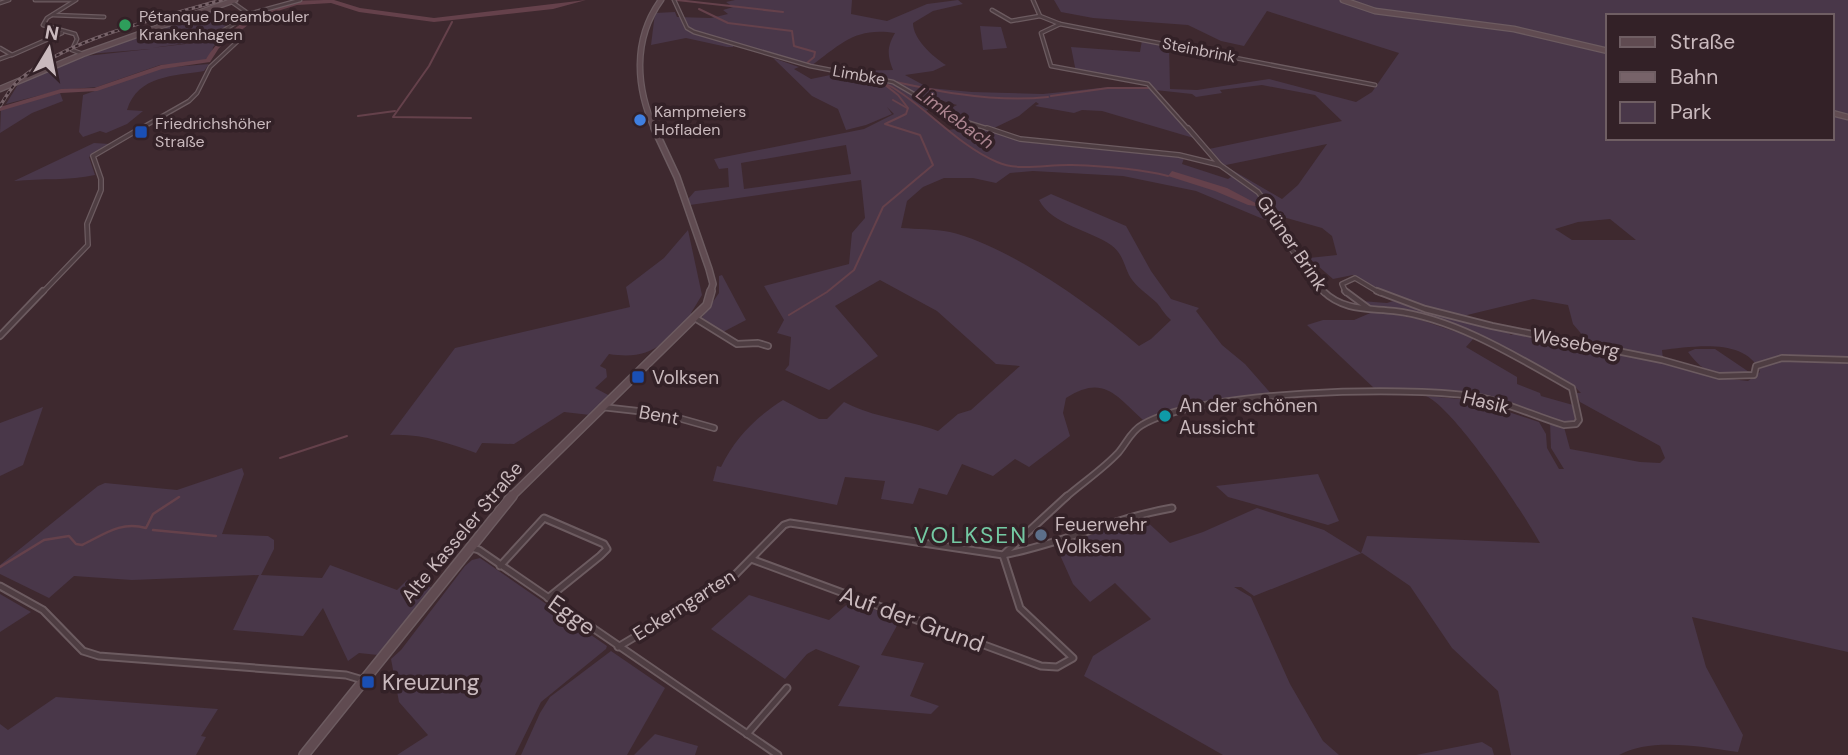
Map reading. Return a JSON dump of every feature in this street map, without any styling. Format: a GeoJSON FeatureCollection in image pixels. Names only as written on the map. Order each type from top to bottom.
{"type":"FeatureCollection","features":[{"type":"Feature","properties":{"kind":"street"},"geometry":{"type":"LineString","coordinates":[[0,4],[9,0]]}},
{"type":"Feature","properties":{"kind":"street"},"geometry":{"type":"LineString","coordinates":[[35,0],[75,0]]}},
{"type":"Feature","properties":{"kind":"street"},"geometry":{"type":"LineString","coordinates":[[75,0],[52,15],[43,25],[77,36],[72,50],[83,54]]}},
{"type":"Feature","properties":{"kind":"street"},"geometry":{"type":"LineString","coordinates":[[0,89],[83,54],[231,0],[249,14]]}},
{"type":"Feature","properties":{"kind":"street"},"geometry":{"type":"LineString","coordinates":[[0,336],[88,245],[87,224],[101,190],[101,179],[93,156],[194,98],[208,70],[240,38],[222,36],[218,33],[221,30],[249,14],[300,0]]}},
{"type":"Feature","properties":{"kind":"street","name":"Alte Kasseler Straße"},"geometry":{"type":"LineString","coordinates":[[304,755],[504,504],[707,305],[713,284],[677,177],[646,110],[638,76],[644,37],[661,0]]}},
{"type":"Feature","properties":{"kind":"street","name":"Limbke"},"geometry":{"type":"LineString","coordinates":[[674,0],[687,27],[694,32],[816,67],[893,82],[957,120],[977,127],[1030,141],[1115,147],[1220,165]]}},
{"type":"Feature","properties":{"kind":"street"},"geometry":{"type":"LineString","coordinates":[[992,10],[1011,21],[1040,16],[1033,0]]}},
{"type":"Feature","properties":{"kind":"street"},"geometry":{"type":"LineString","coordinates":[[1343,0],[1375,11],[1514,29],[1606,51]]}},
{"type":"Feature","properties":{"kind":"street"},"geometry":{"type":"LineString","coordinates":[[52,15],[104,17]]}},
{"type":"Feature","properties":{"kind":"street","name":"Steinbrink"},"geometry":{"type":"LineString","coordinates":[[1040,16],[1060,24],[1375,85]]}},
{"type":"Feature","properties":{"kind":"street"},"geometry":{"type":"LineString","coordinates":[[1060,24],[1041,33],[1051,66],[1147,83],[1220,165]]}},
{"type":"Feature","properties":{"kind":"street"},"geometry":{"type":"LineString","coordinates":[[0,59],[64,32]]}},
{"type":"Feature","properties":{"kind":"street"},"geometry":{"type":"LineString","coordinates":[[0,48],[12,55]]}},
{"type":"Feature","properties":{"kind":"street","name":"Grüner Brink"},"geometry":{"type":"LineString","coordinates":[[1220,165],[1263,198],[1280,220],[1286,242],[1325,294],[1346,305],[1368,309]]}},
{"type":"Feature","properties":{"kind":"street","name":"Weseberg"},"geometry":{"type":"LineString","coordinates":[[1368,309],[1345,292],[1342,285],[1344,281],[1355,278],[1389,298],[1494,326],[1665,360],[1742,379],[1754,375],[1756,366],[1782,358],[1848,360]]}},
{"type":"Feature","properties":{"kind":"street","name":"Hasik"},"geometry":{"type":"LineString","coordinates":[[1003,555],[1060,500],[1116,455],[1140,426],[1160,415],[1208,405],[1360,392],[1459,394],[1482,398],[1564,425],[1576,424],[1579,420],[1572,388],[1524,361],[1432,320],[1396,311],[1368,309]]}},
{"type":"Feature","properties":{"kind":"street"},"geometry":{"type":"LineString","coordinates":[[695,318],[737,344],[758,343],[768,346]]}},
{"type":"Feature","properties":{"kind":"street","name":"Bent"},"geometry":{"type":"LineString","coordinates":[[602,407],[664,414],[714,428]]}},
{"type":"Feature","properties":{"kind":"street"},"geometry":{"type":"LineString","coordinates":[[1003,555],[1024,551],[1144,513],[1172,508]]}},
{"type":"Feature","properties":{"kind":"street"},"geometry":{"type":"LineString","coordinates":[[500,566],[544,518],[569,526],[577,535],[604,544],[607,549],[600,556],[548,598]]}},
{"type":"Feature","properties":{"kind":"street","name":"Eckerngarten"},"geometry":{"type":"LineString","coordinates":[[618,647],[730,580],[784,525],[797,523],[1003,555]]}},
{"type":"Feature","properties":{"kind":"street","name":"Egge"},"geometry":{"type":"LineString","coordinates":[[469,547],[479,550],[778,755]]}},
{"type":"Feature","properties":{"kind":"street","name":"Auf der Grund"},"geometry":{"type":"LineString","coordinates":[[751,559],[1041,666],[1057,667],[1073,658],[1020,608],[1003,555]]}},
{"type":"Feature","properties":{"kind":"street"},"geometry":{"type":"LineString","coordinates":[[0,586],[43,610],[83,651],[99,656],[346,675],[363,680]]}},
{"type":"Feature","properties":{"kind":"street"},"geometry":{"type":"LineString","coordinates":[[747,734],[787,688]]}},
{"type":"Feature","properties":{"kind":"green space"},"geometry":{"type":"Polygon","coordinates":[[[852,0],[851,14],[887,21],[927,4],[958,0],[963,4],[933,11],[913,23],[920,41],[946,65],[933,71],[905,75],[929,88],[972,92],[1043,94],[1110,87],[1151,88],[1197,139],[1102,111],[1082,110],[1074,113],[1035,106],[1039,104],[1036,102],[1019,116],[992,129],[960,120],[945,111],[957,105],[929,97],[921,99],[932,107],[926,111],[948,130],[962,128],[965,124],[1034,143],[1105,146],[1184,158],[1182,164],[1228,179],[1231,177],[1221,168],[1227,167],[1282,199],[1298,185],[1327,144],[1226,165],[1221,164],[1209,149],[1342,121],[1315,95],[1262,85],[1220,90],[1222,93],[1196,97],[1192,94],[1155,90],[1140,80],[1076,72],[1071,47],[1140,52],[1142,40],[1169,45],[1170,89],[1197,90],[1269,79],[1356,102],[1372,92],[1399,53],[1267,11],[1244,46],[1221,41],[1188,25],[1093,18],[1061,12],[1054,0],[1848,0],[1848,652],[1692,617],[1706,667],[1743,735],[1738,752],[1661,745],[1632,749],[1619,755],[1511,755],[1498,691],[1452,648],[1410,586],[1362,553],[1254,596],[1241,587],[1234,587],[1251,597],[1290,684],[1323,741],[1339,755],[1223,755],[1084,676],[1093,656],[1151,619],[1115,583],[1090,602],[1073,584],[1055,544],[1142,517],[1170,543],[1203,532],[1257,508],[1324,530],[1361,553],[1367,536],[1540,543],[1504,486],[1470,440],[1439,405],[1426,396],[1472,400],[1539,422],[1546,434],[1547,448],[1559,469],[1564,469],[1551,448],[1550,422],[1564,427],[1570,449],[1640,462],[1660,463],[1665,458],[1660,446],[1580,402],[1576,393],[1581,393],[1573,385],[1556,376],[1487,342],[1434,320],[1378,309],[1361,301],[1393,301],[1504,330],[1511,335],[1517,333],[1663,361],[1731,379],[1748,381],[1760,372],[1753,361],[1743,353],[1731,349],[1702,346],[1662,350],[1663,359],[1590,344],[1573,324],[1568,305],[1533,299],[1463,316],[1392,298],[1353,275],[1333,279],[1309,258],[1337,255],[1332,236],[1322,228],[1283,217],[1275,224],[1196,191],[1123,176],[1033,171],[1010,173],[996,183],[973,178],[944,178],[923,187],[907,201],[901,228],[950,232],[998,250],[1075,296],[1139,346],[1151,339],[1171,320],[1133,281],[1116,249],[1062,221],[1039,200],[1051,194],[1126,226],[1151,271],[1171,299],[1199,308],[1196,311],[1222,345],[1245,364],[1273,396],[1181,406],[1143,420],[1108,391],[1090,388],[1079,391],[1066,398],[1063,413],[1070,436],[1029,467],[1015,459],[993,476],[962,464],[947,495],[919,488],[913,504],[881,499],[885,481],[845,477],[837,505],[713,481],[717,466],[721,467],[740,438],[755,421],[783,400],[819,419],[827,419],[844,402],[867,412],[938,431],[958,414],[971,410],[1020,366],[996,364],[937,311],[880,280],[835,306],[878,356],[829,390],[785,370],[789,365],[791,337],[777,333],[784,320],[764,286],[849,264],[852,233],[865,218],[861,180],[690,205],[688,199],[695,191],[729,187],[728,168],[719,169],[714,159],[864,129],[894,114],[887,107],[892,114],[846,130],[838,109],[812,96],[773,58],[799,67],[794,69],[811,79],[848,74],[849,83],[849,71],[893,70],[889,51],[895,33],[859,35],[840,44],[811,66],[733,43],[733,47],[727,47],[686,38],[651,45],[655,13],[675,12],[677,17],[711,18],[728,14],[723,10],[733,7],[726,2],[852,0]],[[846,145],[741,163],[744,189],[851,174],[846,145]],[[1610,219],[1578,222],[1555,229],[1572,240],[1636,240],[1610,219]]]}},
{"type":"Feature","properties":{"kind":"green space"},"geometry":{"type":"Polygon","coordinates":[[[217,8],[225,16],[215,20],[227,26],[203,41],[151,48],[220,40],[213,47],[212,54],[202,62],[160,65],[97,87],[61,90],[6,104],[22,82],[86,56],[150,49],[88,54],[217,8]]]}},
{"type":"Feature","properties":{"kind":"green space"},"geometry":{"type":"Polygon","coordinates":[[[980,26],[1001,27],[1007,48],[983,50],[980,26]]]}},
{"type":"Feature","properties":{"kind":"green space"},"geometry":{"type":"Polygon","coordinates":[[[209,64],[204,71],[158,79],[139,90],[127,110],[143,111],[127,124],[106,133],[100,131],[83,137],[79,132],[83,95],[161,68],[209,64]]]}},
{"type":"Feature","properties":{"kind":"green space"},"geometry":{"type":"Polygon","coordinates":[[[60,93],[63,101],[32,113],[0,133],[1,109],[60,93]]]}},
{"type":"Feature","properties":{"kind":"green space"},"geometry":{"type":"Polygon","coordinates":[[[94,143],[110,144],[89,157],[95,175],[14,181],[94,143]]]}},
{"type":"Feature","properties":{"kind":"green space"},"geometry":{"type":"Polygon","coordinates":[[[688,230],[702,295],[691,313],[693,316],[665,341],[647,352],[636,355],[609,354],[600,366],[606,369],[607,377],[595,388],[610,396],[590,415],[564,412],[514,444],[482,443],[476,453],[423,437],[390,435],[455,348],[630,307],[626,287],[664,258],[688,230]]]}},
{"type":"Feature","properties":{"kind":"green space"},"geometry":{"type":"Polygon","coordinates":[[[722,275],[746,320],[723,332],[701,319],[719,293],[719,276],[722,275]]]}},
{"type":"Feature","properties":{"kind":"green space"},"geometry":{"type":"Polygon","coordinates":[[[1375,311],[1418,319],[1474,338],[1466,347],[1517,377],[1517,384],[1540,393],[1541,396],[1573,405],[1575,420],[1564,423],[1459,392],[1375,389],[1307,325],[1323,320],[1354,320],[1375,311]]]}},
{"type":"Feature","properties":{"kind":"green space"},"geometry":{"type":"Polygon","coordinates":[[[1695,349],[1715,349],[1752,374],[1723,375],[1709,371],[1688,352],[1695,349]]]}},
{"type":"Feature","properties":{"kind":"green space"},"geometry":{"type":"Polygon","coordinates":[[[43,407],[23,465],[0,476],[0,423],[43,407]]]}},
{"type":"Feature","properties":{"kind":"green space"},"geometry":{"type":"Polygon","coordinates":[[[242,468],[244,474],[222,534],[268,536],[274,540],[274,549],[261,575],[322,578],[330,565],[397,590],[407,580],[433,588],[378,655],[359,653],[348,661],[323,608],[303,636],[233,630],[259,575],[132,580],[74,576],[49,598],[0,574],[0,565],[98,486],[105,483],[177,490],[242,468]]]}},
{"type":"Feature","properties":{"kind":"green space"},"geometry":{"type":"Polygon","coordinates":[[[1318,474],[1339,521],[1328,525],[1228,497],[1216,486],[1318,474]]]}},
{"type":"Feature","properties":{"kind":"green space"},"geometry":{"type":"Polygon","coordinates":[[[480,558],[607,646],[606,649],[541,702],[515,755],[397,755],[428,735],[399,702],[391,659],[401,650],[465,566],[480,558]]]}},
{"type":"Feature","properties":{"kind":"green space"},"geometry":{"type":"Polygon","coordinates":[[[0,594],[31,612],[0,632],[0,594]]]}},
{"type":"Feature","properties":{"kind":"green space"},"geometry":{"type":"Polygon","coordinates":[[[749,595],[829,620],[852,600],[900,620],[881,655],[924,663],[910,696],[939,706],[931,714],[838,706],[860,666],[816,649],[807,654],[785,679],[711,629],[749,595]]]}},
{"type":"Feature","properties":{"kind":"green space"},"geometry":{"type":"Polygon","coordinates":[[[611,651],[665,688],[627,755],[521,755],[550,697],[611,651]]]}},
{"type":"Feature","properties":{"kind":"green space"},"geometry":{"type":"Polygon","coordinates":[[[56,697],[218,709],[201,736],[206,737],[196,755],[0,755],[0,724],[8,730],[56,697]]]}},
{"type":"Feature","properties":{"kind":"green space"},"geometry":{"type":"Polygon","coordinates":[[[655,734],[698,746],[695,755],[634,755],[655,734]]]}},
{"type":"Feature","properties":{"kind":"green space"},"geometry":{"type":"Polygon","coordinates":[[[1482,742],[1492,748],[1494,755],[1416,755],[1482,742]]]}},
{"type":"Feature","properties":{"kind":"shaded area"},"geometry":{"type":"Polygon","coordinates":[[[1172,171],[1227,188],[1263,207],[1248,205],[1168,176],[1172,171]]]}},
{"type":"Feature","properties":{"kind":"waterway"},"geometry":{"type":"LineString","coordinates":[[0,109],[61,91],[95,90],[161,67],[208,61],[216,47],[256,16],[296,3],[331,1],[359,10],[434,20],[553,7],[583,0]]}},
{"type":"Feature","properties":{"kind":"waterway","name":"Limkebach"},"geometry":{"type":"LineString","coordinates":[[677,0],[783,12]]}},
{"type":"Feature","properties":{"kind":"waterway","name":"Limkebach"},"geometry":{"type":"LineString","coordinates":[[699,9],[728,23],[792,31],[794,46],[815,52],[814,57],[807,63],[811,65]]}},
{"type":"Feature","properties":{"kind":"waterway"},"geometry":{"type":"LineString","coordinates":[[452,22],[429,66],[393,117],[471,118]]}},
{"type":"Feature","properties":{"kind":"waterway","name":"Limkebach"},"geometry":{"type":"LineString","coordinates":[[837,70],[857,73]]}},
{"type":"Feature","properties":{"kind":"waterway"},"geometry":{"type":"LineString","coordinates":[[856,73],[927,89],[975,96],[1024,99],[1048,97]]}},
{"type":"Feature","properties":{"kind":"waterway","name":"Limkebach"},"geometry":{"type":"LineString","coordinates":[[862,78],[892,87],[970,147],[1006,165],[1108,167],[1168,176]]}},
{"type":"Feature","properties":{"kind":"waterway"},"geometry":{"type":"LineString","coordinates":[[789,315],[827,292],[854,270],[883,207],[933,165],[920,135],[885,124],[906,114],[908,108],[898,95],[884,84]]}},
{"type":"Feature","properties":{"kind":"waterway"},"geometry":{"type":"LineString","coordinates":[[1051,96],[1108,88],[1150,88]]}},
{"type":"Feature","properties":{"kind":"waterway"},"geometry":{"type":"LineString","coordinates":[[893,100],[907,108]]}},
{"type":"Feature","properties":{"kind":"waterway"},"geometry":{"type":"LineString","coordinates":[[0,107],[5,107]]}},
{"type":"Feature","properties":{"kind":"waterway"},"geometry":{"type":"LineString","coordinates":[[358,116],[395,111]]}},
{"type":"Feature","properties":{"kind":"waterway"},"geometry":{"type":"LineString","coordinates":[[280,458],[347,436]]}},
{"type":"Feature","properties":{"kind":"waterway"},"geometry":{"type":"LineString","coordinates":[[0,567],[44,540],[69,536],[76,544],[82,545],[120,527],[146,528],[153,514],[179,497]]}},
{"type":"Feature","properties":{"kind":"waterway"},"geometry":{"type":"LineString","coordinates":[[153,530],[216,536]]}},
{"type":"Feature","properties":{"kind":"railway"},"geometry":{"type":"LineString","coordinates":[[0,106],[19,80],[64,52],[143,22],[221,0]]}},
{"type":"Feature","properties":{"kind":"place","name":"Pétanque Dreambouler Krankenhagen"},"geometry":{"type":"Point","coordinates":[125,25]}},
{"type":"Feature","properties":{"kind":"place","name":"Kampmeiers Hofladen"},"geometry":{"type":"Point","coordinates":[640,120]}},
{"type":"Feature","properties":{"kind":"place","name":"Friedrichshöher Straße"},"geometry":{"type":"Point","coordinates":[141,132]}},
{"type":"Feature","properties":{"kind":"place","name":"Volksen"},"geometry":{"type":"Point","coordinates":[638,377]}},
{"type":"Feature","properties":{"kind":"place","name":"An der schönen Aussicht"},"geometry":{"type":"Point","coordinates":[1165,416]}},
{"type":"Feature","properties":{"kind":"place","name":"Feuerwehr Volksen"},"geometry":{"type":"Point","coordinates":[1041,535]}},
{"type":"Feature","properties":{"kind":"place","name":"Kreuzung"},"geometry":{"type":"Point","coordinates":[368,682]}},
{"type":"Feature","properties":{"kind":"district","name":"VOLKSEN"},"geometry":{"type":"Point","coordinates":[971,535]}}]}
